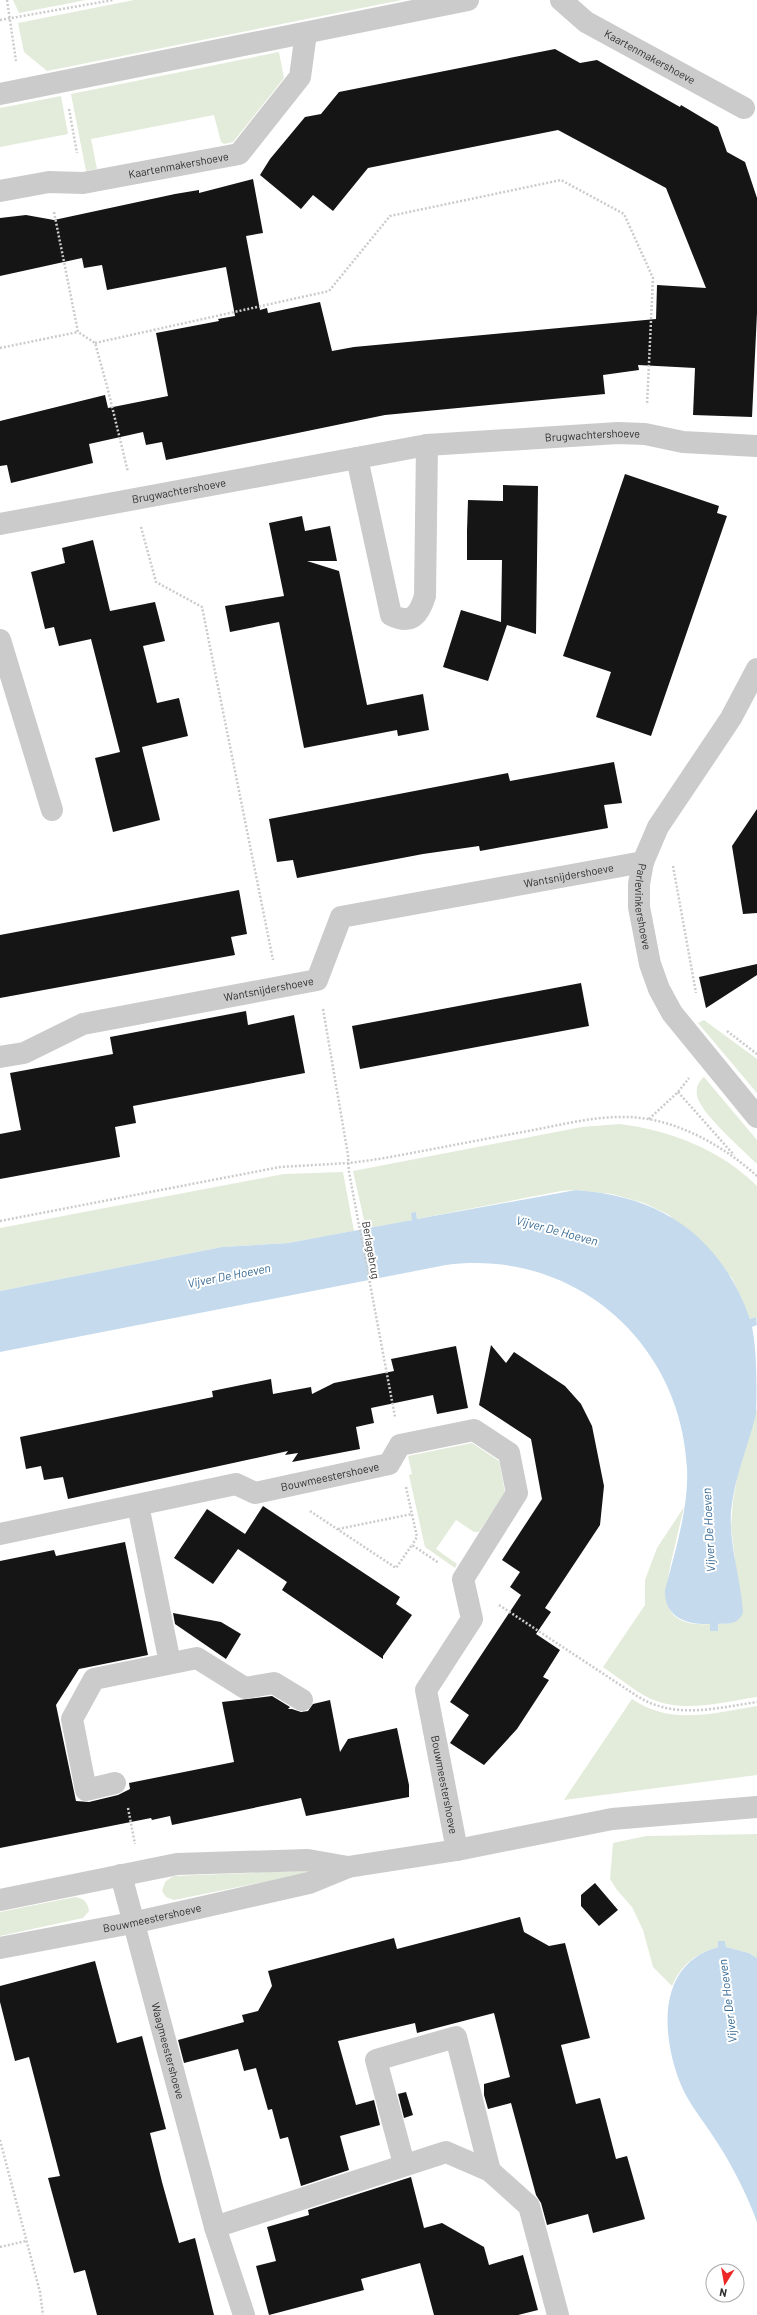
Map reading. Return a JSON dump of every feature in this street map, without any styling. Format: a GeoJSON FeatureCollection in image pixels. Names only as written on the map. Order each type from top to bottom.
{"type":"FeatureCollection","features":[{"type":"Feature","properties":{"kind":"street"},"geometry":{"type":"LineString","coordinates":[[10,92],[468,0]]}},
{"type":"Feature","properties":{"kind":"street","name":"Kaartenmakershoeve"},"geometry":{"type":"LineString","coordinates":[[561,0],[586,22],[744,108]]}},
{"type":"Feature","properties":{"kind":"street","name":"Kaartenmakershoeve"},"geometry":{"type":"LineString","coordinates":[[0,191],[48,182],[83,183],[239,154],[300,77],[306,33]]}},
{"type":"Feature","properties":{"kind":"street","name":"Brugwachtershoeve"},"geometry":{"type":"LineString","coordinates":[[0,524],[427,445],[618,433],[645,434],[683,442],[757,446]]}},
{"type":"Feature","properties":{"kind":"street"},"geometry":{"type":"LineString","coordinates":[[357,458],[390,615],[406,619],[414,617],[420,611],[426,596],[427,445]]}},
{"type":"Feature","properties":{"kind":"street"},"geometry":{"type":"LineString","coordinates":[[0,640],[52,810]]}},
{"type":"Feature","properties":{"kind":"street","name":"Parlevinkershoeve"},"geometry":{"type":"LineString","coordinates":[[757,669],[751,692],[730,718],[658,827],[643,862],[639,884],[639,906],[650,964],[659,989],[672,1013],[757,1117]]}},
{"type":"Feature","properties":{"kind":"street","name":"Wantsnijdershoeve"},"geometry":{"type":"LineString","coordinates":[[0,1057],[24,1053],[83,1024],[317,980],[340,917],[643,862]]}},
{"type":"Feature","properties":{"kind":"street"},"geometry":{"type":"LineString","coordinates":[[399,1448],[474,1430],[509,1453],[517,1493],[465,1589]]}},
{"type":"Feature","properties":{"kind":"street","name":"Bouwmeestershoeve"},"geometry":{"type":"LineString","coordinates":[[0,1534],[236,1484],[255,1493],[276,1489],[389,1464],[399,1448]]}},
{"type":"Feature","properties":{"kind":"street"},"geometry":{"type":"LineString","coordinates":[[138,1505],[170,1663]]}},
{"type":"Feature","properties":{"kind":"street","name":"Bouwmeestershoeve"},"geometry":{"type":"LineString","coordinates":[[457,1850],[426,1690],[472,1619],[465,1589]]}},
{"type":"Feature","properties":{"kind":"street"},"geometry":{"type":"LineString","coordinates":[[115,1783],[86,1790],[72,1719],[94,1679],[197,1658],[246,1688],[274,1683],[302,1700]]}},
{"type":"Feature","properties":{"kind":"street","name":"Bouwmeestershoeve"},"geometry":{"type":"LineString","coordinates":[[0,1948],[132,1922],[309,1883],[348,1867],[457,1850],[612,1819],[757,1807]]}},
{"type":"Feature","properties":{"kind":"street","name":"Bouwmeestershoeve"},"geometry":{"type":"LineString","coordinates":[[0,1900],[177,1864],[308,1860],[348,1867]]}},
{"type":"Feature","properties":{"kind":"street","name":"Waagmeestershoeve"},"geometry":{"type":"LineString","coordinates":[[130,1873],[132,1922],[215,2227],[244,2315]]}},
{"type":"Feature","properties":{"kind":"street"},"geometry":{"type":"LineString","coordinates":[[404,2164],[376,2060],[456,2037],[490,2170]]}},
{"type":"Feature","properties":{"kind":"street"},"geometry":{"type":"LineString","coordinates":[[215,2227],[404,2164],[446,2152],[490,2170],[529,2206],[558,2315]]}},
{"type":"Feature","properties":{"kind":"path"},"geometry":{"type":"LineString","coordinates":[[7,0],[11,18],[10,92]]}},
{"type":"Feature","properties":{"kind":"path"},"geometry":{"type":"LineString","coordinates":[[0,20],[113,0]]}},
{"type":"Feature","properties":{"kind":"path"},"geometry":{"type":"LineString","coordinates":[[64,81],[83,183]]}},
{"type":"Feature","properties":{"kind":"path"},"geometry":{"type":"LineString","coordinates":[[94,343],[329,291],[390,216],[561,180],[624,214],[653,278],[645,434]]}},
{"type":"Feature","properties":{"kind":"path"},"geometry":{"type":"LineString","coordinates":[[48,182],[78,332],[94,343],[108,386],[134,500],[156,582],[202,607],[279,987]]}},
{"type":"Feature","properties":{"kind":"path"},"geometry":{"type":"LineString","coordinates":[[0,348],[78,332]]}},
{"type":"Feature","properties":{"kind":"path"},"geometry":{"type":"LineString","coordinates":[[673,860],[697,998]]}},
{"type":"Feature","properties":{"kind":"path","name":"Berlagebrug"},"geometry":{"type":"LineString","coordinates":[[317,980],[373,1305],[417,1537],[412,1545]]}},
{"type":"Feature","properties":{"kind":"path"},"geometry":{"type":"LineString","coordinates":[[721,1028],[757,1054]]}},
{"type":"Feature","properties":{"kind":"path"},"geometry":{"type":"LineString","coordinates":[[649,1119],[678,1092],[706,1056]]}},
{"type":"Feature","properties":{"kind":"path"},"geometry":{"type":"LineString","coordinates":[[678,1092],[736,1157],[757,1176]]}},
{"type":"Feature","properties":{"kind":"path"},"geometry":{"type":"LineString","coordinates":[[0,1221],[280,1167],[348,1163],[601,1117],[649,1119],[709,1142],[736,1157]]}},
{"type":"Feature","properties":{"kind":"path"},"geometry":{"type":"LineString","coordinates":[[276,1489],[396,1568],[412,1545],[465,1589],[498,1604],[631,1692],[656,1706],[674,1711],[691,1711],[757,1702]]}},
{"type":"Feature","properties":{"kind":"path"},"geometry":{"type":"LineString","coordinates":[[338,1529],[412,1514]]}},
{"type":"Feature","properties":{"kind":"path"},"geometry":{"type":"LineString","coordinates":[[115,1783],[123,1782],[130,1873]]}},
{"type":"Feature","properties":{"kind":"path"},"geometry":{"type":"LineString","coordinates":[[0,2140],[40,2292],[43,2315]]}},
{"type":"Feature","properties":{"kind":"path"},"geometry":{"type":"LineString","coordinates":[[0,2246],[26,2241]]}},
{"type":"Feature","properties":{"kind":"green space"},"geometry":{"type":"Polygon","coordinates":[[[13,0],[86,0],[19,13],[13,0]]]}},
{"type":"Feature","properties":{"kind":"green space"},"geometry":{"type":"Polygon","coordinates":[[[134,0],[402,0],[47,71],[24,52],[18,23],[134,0]]]}},
{"type":"Feature","properties":{"kind":"green space"},"geometry":{"type":"Polygon","coordinates":[[[279,52],[284,78],[233,142],[224,144],[221,142],[214,115],[91,139],[97,169],[86,171],[71,94],[279,52]]]}},
{"type":"Feature","properties":{"kind":"green space"},"geometry":{"type":"Polygon","coordinates":[[[61,96],[68,134],[0,147],[0,108],[61,96]]]}},
{"type":"Feature","properties":{"kind":"green space"},"geometry":{"type":"Polygon","coordinates":[[[704,1020],[757,1059],[757,1093],[698,1023],[704,1020]]]}},
{"type":"Feature","properties":{"kind":"green space"},"geometry":{"type":"Polygon","coordinates":[[[704,1077],[757,1140],[757,1164],[716,1124],[702,1106],[698,1099],[697,1090],[698,1084],[704,1077]]]}},
{"type":"Feature","properties":{"kind":"green space"},"geometry":{"type":"Polygon","coordinates":[[[619,1124],[656,1131],[693,1143],[727,1162],[757,1186],[757,1321],[756,1317],[750,1319],[732,1278],[669,1215],[644,1203],[612,1194],[576,1190],[561,1191],[417,1219],[416,1212],[412,1220],[366,1229],[353,1171],[582,1127],[619,1124]]]}},
{"type":"Feature","properties":{"kind":"green space"},"geometry":{"type":"Polygon","coordinates":[[[343,1172],[354,1231],[288,1243],[222,1247],[0,1291],[0,1228],[284,1174],[343,1172]]]}},
{"type":"Feature","properties":{"kind":"green space"},"geometry":{"type":"Polygon","coordinates":[[[757,1408],[757,1697],[716,1704],[689,1706],[662,1703],[643,1695],[603,1667],[645,1605],[645,1580],[657,1548],[684,1507],[667,1584],[668,1606],[673,1614],[681,1620],[693,1624],[710,1624],[710,1631],[717,1624],[731,1623],[735,1559],[731,1527],[733,1501],[738,1472],[757,1408]]]}},
{"type":"Feature","properties":{"kind":"green space"},"geometry":{"type":"Polygon","coordinates":[[[472,1443],[499,1461],[505,1492],[479,1532],[474,1532],[456,1520],[436,1549],[457,1564],[455,1568],[425,1547],[409,1475],[412,1474],[408,1456],[472,1443]]]}},
{"type":"Feature","properties":{"kind":"green space"},"geometry":{"type":"Polygon","coordinates":[[[632,1699],[647,1707],[677,1715],[709,1714],[757,1706],[757,1775],[564,1800],[632,1699]]]}},
{"type":"Feature","properties":{"kind":"green space"},"geometry":{"type":"Polygon","coordinates":[[[757,1834],[757,1958],[749,1953],[726,1947],[725,1941],[718,1941],[718,1947],[696,1956],[690,1961],[680,1972],[672,1986],[653,1967],[643,1930],[632,1907],[617,1890],[610,1879],[613,1843],[646,1836],[757,1834]]]}},
{"type":"Feature","properties":{"kind":"green space"},"geometry":{"type":"Polygon","coordinates":[[[324,1870],[174,1900],[166,1897],[162,1891],[165,1882],[173,1876],[324,1870]]]}},
{"type":"Feature","properties":{"kind":"green space"},"geometry":{"type":"Polygon","coordinates":[[[75,1897],[83,1899],[88,1905],[89,1911],[83,1918],[0,1936],[0,1912],[75,1897]]]}},
{"type":"Feature","properties":{"kind":"water","name":"Vijver De Hoeven"},"geometry":{"type":"Polygon","coordinates":[[[576,1190],[607,1194],[635,1201],[661,1212],[684,1226],[705,1244],[723,1265],[738,1290],[750,1319],[756,1317],[757,1325],[752,1327],[756,1358],[756,1414],[738,1475],[731,1512],[733,1550],[743,1612],[736,1621],[718,1624],[718,1631],[710,1631],[710,1624],[693,1623],[678,1618],[668,1607],[666,1599],[665,1590],[684,1514],[687,1468],[680,1422],[665,1380],[641,1343],[612,1312],[576,1288],[536,1272],[492,1264],[446,1265],[0,1352],[0,1291],[222,1247],[288,1243],[412,1220],[411,1213],[416,1212],[417,1219],[576,1190]]]}},
{"type":"Feature","properties":{"kind":"water","name":"Vijver De Hoeven"},"geometry":{"type":"Polygon","coordinates":[[[718,1941],[725,1941],[726,1947],[749,1953],[757,1958],[757,2222],[732,2167],[720,2146],[684,2092],[674,2066],[670,2045],[668,2024],[669,2004],[674,1985],[683,1969],[698,1956],[718,1947],[718,1941]]]}},
{"type":"Feature","properties":{"kind":"building"},"geometry":{"type":"Polygon","coordinates":[[[555,49],[580,63],[597,60],[680,107],[681,105],[718,127],[727,152],[745,162],[757,198],[757,313],[752,417],[693,415],[695,368],[638,365],[639,370],[603,375],[605,394],[385,415],[166,460],[162,442],[146,445],[143,432],[89,444],[93,463],[11,483],[7,465],[0,466],[0,421],[105,395],[108,408],[168,396],[156,333],[219,321],[218,319],[235,316],[226,267],[107,290],[102,265],[84,268],[82,258],[0,276],[0,218],[26,215],[54,220],[175,194],[199,190],[199,193],[253,179],[263,233],[246,236],[260,310],[267,308],[268,313],[320,302],[332,351],[354,347],[656,319],[657,285],[706,288],[666,188],[558,130],[368,168],[333,211],[313,195],[301,209],[260,175],[270,159],[305,117],[321,114],[339,92],[555,49]]]}},
{"type":"Feature","properties":{"kind":"building"},"geometry":{"type":"Polygon","coordinates":[[[625,474],[719,506],[717,513],[727,516],[651,736],[596,717],[611,672],[563,656],[625,474]]]}},
{"type":"Feature","properties":{"kind":"building"},"geometry":{"type":"Polygon","coordinates":[[[503,485],[538,486],[536,634],[507,625],[488,681],[443,667],[461,610],[501,622],[502,560],[467,560],[467,531],[468,500],[503,501],[503,485]]]}},
{"type":"Feature","properties":{"kind":"building"},"geometry":{"type":"Polygon","coordinates":[[[302,516],[305,531],[330,526],[337,561],[307,561],[339,571],[367,705],[423,694],[429,730],[398,736],[397,730],[304,748],[279,622],[230,632],[225,606],[284,596],[269,523],[302,516]]]}},
{"type":"Feature","properties":{"kind":"building"},"geometry":{"type":"Polygon","coordinates":[[[93,540],[110,611],[155,602],[165,641],[143,646],[157,703],[179,698],[188,736],[142,747],[160,820],[113,832],[95,758],[120,752],[91,639],[59,646],[54,627],[45,629],[31,572],[65,563],[62,548],[93,540]]]}},
{"type":"Feature","properties":{"kind":"building"},"geometry":{"type":"Polygon","coordinates":[[[614,762],[622,803],[604,805],[608,828],[480,851],[479,846],[423,854],[297,878],[293,860],[277,862],[269,819],[508,773],[510,781],[614,762]]]}},
{"type":"Feature","properties":{"kind":"building"},"geometry":{"type":"Polygon","coordinates":[[[757,809],[757,913],[743,914],[732,846],[757,809]]]}},
{"type":"Feature","properties":{"kind":"building"},"geometry":{"type":"Polygon","coordinates":[[[239,890],[247,934],[231,937],[235,955],[0,998],[0,935],[239,890]]]}},
{"type":"Feature","properties":{"kind":"building"},"geometry":{"type":"Polygon","coordinates":[[[757,964],[757,975],[706,1008],[699,977],[757,964]]]}},
{"type":"Feature","properties":{"kind":"building"},"geometry":{"type":"Polygon","coordinates":[[[581,983],[589,1026],[360,1069],[352,1026],[581,983]]]}},
{"type":"Feature","properties":{"kind":"building"},"geometry":{"type":"Polygon","coordinates":[[[246,1011],[248,1025],[294,1015],[305,1073],[133,1106],[136,1123],[115,1127],[120,1157],[0,1179],[0,1134],[21,1130],[10,1073],[113,1054],[110,1037],[246,1011]]]}},
{"type":"Feature","properties":{"kind":"building"},"geometry":{"type":"Polygon","coordinates":[[[491,1345],[506,1363],[514,1352],[565,1386],[581,1404],[592,1426],[604,1486],[600,1525],[545,1608],[551,1612],[536,1634],[560,1650],[543,1677],[549,1680],[517,1729],[484,1765],[450,1743],[469,1715],[450,1702],[521,1595],[510,1587],[520,1572],[502,1560],[542,1499],[531,1439],[479,1405],[491,1345]]]}},
{"type":"Feature","properties":{"kind":"building"},"geometry":{"type":"Polygon","coordinates":[[[456,1346],[468,1408],[437,1414],[433,1395],[371,1408],[374,1423],[356,1427],[360,1449],[292,1462],[298,1453],[285,1455],[288,1451],[68,1499],[63,1477],[44,1480],[41,1466],[26,1469],[20,1437],[213,1397],[212,1391],[271,1379],[273,1394],[311,1387],[312,1394],[334,1383],[394,1371],[391,1359],[456,1346]]]}},
{"type":"Feature","properties":{"kind":"building"},"geometry":{"type":"Polygon","coordinates":[[[263,1506],[400,1597],[396,1604],[412,1615],[383,1656],[383,1659],[282,1590],[287,1582],[238,1549],[213,1584],[174,1558],[207,1509],[245,1534],[263,1506]]]}},
{"type":"Feature","properties":{"kind":"building"},"geometry":{"type":"Polygon","coordinates":[[[125,1542],[148,1655],[79,1669],[56,1705],[76,1801],[89,1802],[118,1795],[130,1789],[129,1783],[234,1762],[222,1702],[272,1696],[290,1707],[288,1709],[301,1712],[308,1711],[313,1704],[330,1700],[340,1752],[348,1739],[397,1728],[409,1785],[409,1797],[306,1816],[301,1798],[172,1825],[170,1816],[152,1820],[151,1818],[0,1848],[0,1561],[54,1550],[56,1556],[125,1542]]]}},
{"type":"Feature","properties":{"kind":"building"},"geometry":{"type":"Polygon","coordinates":[[[173,1613],[221,1622],[241,1634],[226,1659],[175,1624],[173,1613]]]}},
{"type":"Feature","properties":{"kind":"building"},"geometry":{"type":"Polygon","coordinates":[[[595,1883],[618,1910],[599,1926],[581,1906],[581,1895],[595,1883]]]}},
{"type":"Feature","properties":{"kind":"building"},"geometry":{"type":"Polygon","coordinates":[[[520,1917],[524,1932],[549,1946],[565,1943],[590,2038],[561,2045],[576,2104],[600,2098],[616,2159],[627,2156],[645,2219],[593,2233],[588,2214],[547,2225],[541,2203],[536,2195],[511,2103],[488,2109],[484,2095],[484,2084],[510,2077],[494,2013],[417,2033],[415,2023],[338,2041],[356,2105],[374,2100],[380,2125],[340,2136],[349,2170],[301,2186],[288,2137],[280,2139],[272,2109],[268,2110],[256,2068],[244,2071],[238,2049],[184,2063],[178,2040],[244,2022],[242,2015],[258,2011],[272,1986],[268,1971],[394,1938],[397,1949],[520,1917]]]}},
{"type":"Feature","properties":{"kind":"building"},"geometry":{"type":"Polygon","coordinates":[[[95,1961],[117,2043],[142,2036],[166,2129],[150,2133],[162,2182],[179,2243],[195,2238],[214,2315],[97,2315],[85,2270],[74,2273],[48,2178],[60,2176],[29,2057],[15,2061],[0,2002],[0,1986],[95,1961]]]}},
{"type":"Feature","properties":{"kind":"building"},"geometry":{"type":"Polygon","coordinates":[[[406,2092],[413,2115],[404,2118],[398,2094],[406,2092]]]}},
{"type":"Feature","properties":{"kind":"building"},"geometry":{"type":"Polygon","coordinates":[[[411,2177],[424,2228],[442,2223],[484,2247],[489,2265],[523,2255],[538,2310],[518,2315],[434,2315],[420,2263],[361,2279],[364,2290],[269,2315],[256,2266],[276,2261],[267,2227],[309,2215],[308,2210],[411,2177]]]}}]}
